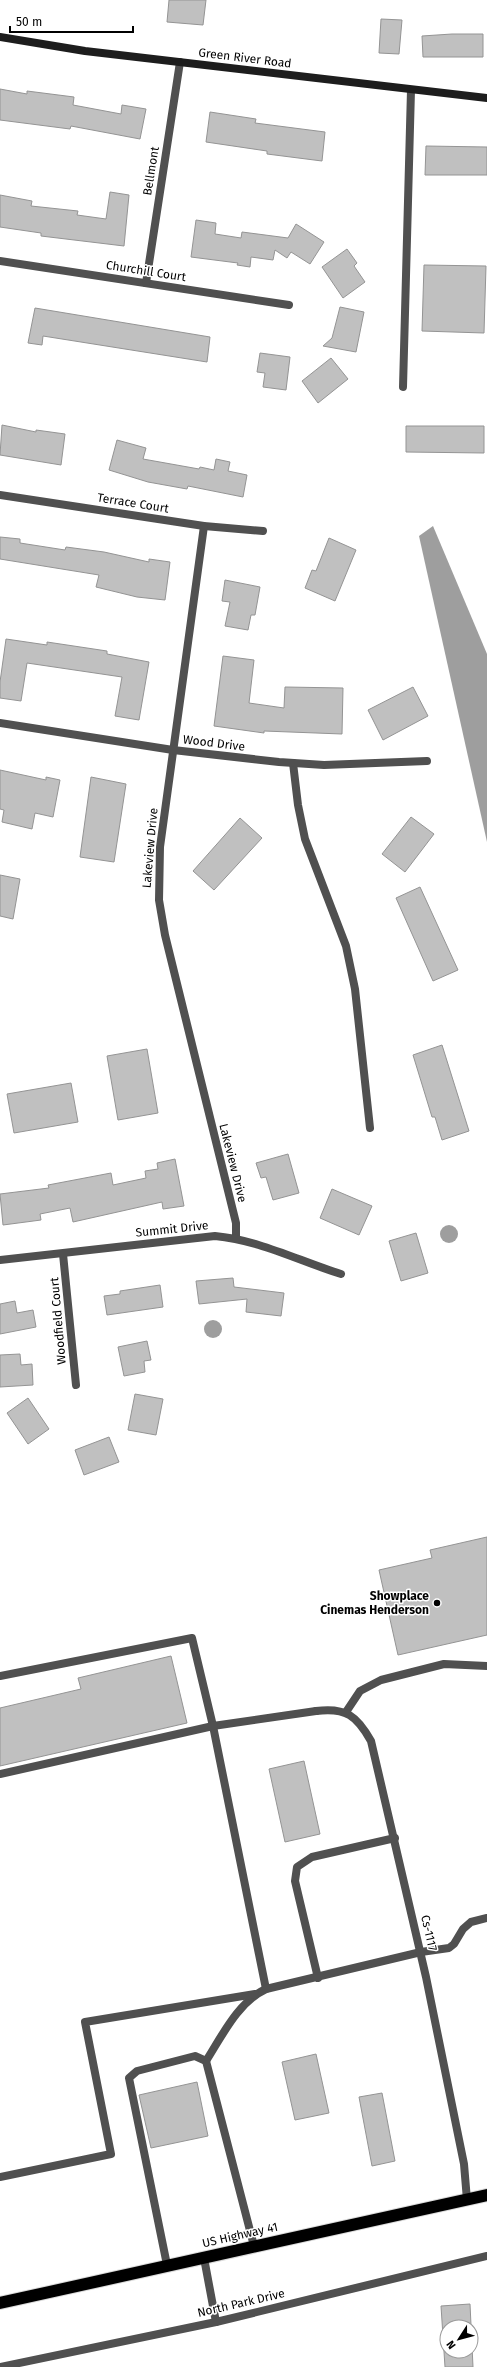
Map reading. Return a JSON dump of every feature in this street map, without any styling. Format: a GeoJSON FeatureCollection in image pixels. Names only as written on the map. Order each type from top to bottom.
{"type":"FeatureCollection","features":[{"type":"Feature","properties":{"kind":"highway","name":"US Highway 41"},"geometry":{"type":"LineString","coordinates":[[0,2303],[487,2195]]}},
{"type":"Feature","properties":{"kind":"street","name":"Green River Road"},"geometry":{"type":"LineString","coordinates":[[0,37],[85,51],[487,98]]}},
{"type":"Feature","properties":{"kind":"street","name":"Bellmont"},"geometry":{"type":"LineString","coordinates":[[146,283],[180,62]]}},
{"type":"Feature","properties":{"kind":"street"},"geometry":{"type":"LineString","coordinates":[[403,386],[411,90]]}},
{"type":"Feature","properties":{"kind":"street","name":"Churchill Court"},"geometry":{"type":"LineString","coordinates":[[0,261],[289,305]]}},
{"type":"Feature","properties":{"kind":"street","name":"Terrace Court"},"geometry":{"type":"LineString","coordinates":[[0,495],[204,526],[263,531]]}},
{"type":"Feature","properties":{"kind":"street","name":"Lakeview Drive"},"geometry":{"type":"LineString","coordinates":[[204,526],[160,847],[159,900],[184,1018],[236,1223],[236,1238]]}},
{"type":"Feature","properties":{"kind":"street","name":"Wood Drive"},"geometry":{"type":"LineString","coordinates":[[0,723],[173,750],[293,763],[324,765],[427,761]]}},
{"type":"Feature","properties":{"kind":"street"},"geometry":{"type":"LineString","coordinates":[[293,763],[298,805],[305,839],[346,946],[355,990],[370,1128]]}},
{"type":"Feature","properties":{"kind":"street","name":"Summit Drive"},"geometry":{"type":"LineString","coordinates":[[0,1260],[64,1254],[201,1237],[236,1238],[341,1274]]}},
{"type":"Feature","properties":{"kind":"street","name":"Woodfield Court"},"geometry":{"type":"LineString","coordinates":[[64,1254],[76,1385]]}},
{"type":"Feature","properties":{"kind":"street"},"geometry":{"type":"LineString","coordinates":[[0,1676],[192,1638],[213,1726],[266,1989]]}},
{"type":"Feature","properties":{"kind":"street"},"geometry":{"type":"LineString","coordinates":[[0,1774],[213,1726],[335,1709],[346,1712],[360,1692],[381,1680],[444,1664],[487,1666]]}},
{"type":"Feature","properties":{"kind":"street","name":"Cs-1117"},"geometry":{"type":"LineString","coordinates":[[346,1712],[356,1718],[371,1741],[421,1952],[464,2164],[467,2200]]}},
{"type":"Feature","properties":{"kind":"street"},"geometry":{"type":"LineString","coordinates":[[318,1978],[296,1881],[297,1867],[312,1857],[395,1838]]}},
{"type":"Feature","properties":{"kind":"street"},"geometry":{"type":"LineString","coordinates":[[0,2177],[111,2154],[85,2022],[255,1994],[266,1989],[318,1978],[421,1952],[449,1948],[454,1944],[463,1929],[471,1922],[487,1918]]}},
{"type":"Feature","properties":{"kind":"street"},"geometry":{"type":"LineString","coordinates":[[254,2246],[206,2061],[240,2010],[255,1994]]}},
{"type":"Feature","properties":{"kind":"street"},"geometry":{"type":"LineString","coordinates":[[167,2265],[129,2078],[136,2071],[195,2056],[206,2061]]}},
{"type":"Feature","properties":{"kind":"street","name":"North Park Drive"},"geometry":{"type":"LineString","coordinates":[[0,2367],[216,2322],[487,2256]]}},
{"type":"Feature","properties":{"kind":"street"},"geometry":{"type":"LineString","coordinates":[[204,2258],[216,2322]]}},
{"type":"Feature","properties":{"kind":"shaded area"},"geometry":{"type":"Polygon","coordinates":[[[433,526],[487,654],[487,842],[419,536],[433,526]]]}},
{"type":"Feature","properties":{"kind":"shaded area"},"geometry":{"type":"Polygon","coordinates":[[[445,1225],[453,1225],[458,1230],[456,1241],[453,1243],[445,1243],[440,1238],[440,1230],[445,1225]]]}},
{"type":"Feature","properties":{"kind":"shaded area"},"geometry":{"type":"Polygon","coordinates":[[[213,1320],[219,1323],[222,1329],[219,1335],[213,1338],[207,1335],[204,1329],[207,1323],[213,1320]]]}},
{"type":"Feature","properties":{"kind":"building"},"geometry":{"type":"Polygon","coordinates":[[[169,0],[206,0],[203,25],[167,22],[169,0]]]}},
{"type":"Feature","properties":{"kind":"building"},"geometry":{"type":"Polygon","coordinates":[[[381,19],[402,20],[399,54],[379,53],[381,19]]]}},
{"type":"Feature","properties":{"kind":"building"},"geometry":{"type":"Polygon","coordinates":[[[483,34],[483,57],[423,57],[422,36],[483,34]]]}},
{"type":"Feature","properties":{"kind":"building"},"geometry":{"type":"Polygon","coordinates":[[[0,89],[27,94],[27,91],[74,97],[73,105],[121,114],[122,105],[146,109],[140,139],[71,126],[70,129],[0,120],[0,89]]]}},
{"type":"Feature","properties":{"kind":"building"},"geometry":{"type":"Polygon","coordinates":[[[210,112],[256,119],[255,123],[325,132],[322,161],[267,154],[267,151],[206,142],[210,112]]]}},
{"type":"Feature","properties":{"kind":"building"},"geometry":{"type":"Polygon","coordinates":[[[426,146],[487,147],[487,175],[425,175],[426,146]]]}},
{"type":"Feature","properties":{"kind":"building"},"geometry":{"type":"Polygon","coordinates":[[[110,192],[129,195],[124,246],[41,236],[41,233],[0,227],[0,195],[32,201],[31,206],[78,211],[77,215],[106,219],[110,192]]]}},
{"type":"Feature","properties":{"kind":"building"},"geometry":{"type":"Polygon","coordinates":[[[196,220],[216,223],[215,234],[241,238],[242,232],[288,238],[296,224],[324,242],[310,264],[291,252],[287,258],[275,250],[273,260],[251,257],[250,267],[237,265],[238,263],[191,257],[196,220]]]}},
{"type":"Feature","properties":{"kind":"building"},"geometry":{"type":"Polygon","coordinates":[[[347,249],[357,263],[354,266],[365,282],[343,298],[322,267],[347,249]]]}},
{"type":"Feature","properties":{"kind":"building"},"geometry":{"type":"Polygon","coordinates":[[[424,265],[486,266],[484,333],[422,331],[424,265]]]}},
{"type":"Feature","properties":{"kind":"building"},"geometry":{"type":"Polygon","coordinates":[[[340,307],[364,312],[356,352],[323,346],[332,338],[340,307]]]}},
{"type":"Feature","properties":{"kind":"building"},"geometry":{"type":"Polygon","coordinates":[[[35,308],[210,337],[207,362],[43,336],[42,345],[28,343],[35,308]]]}},
{"type":"Feature","properties":{"kind":"building"},"geometry":{"type":"Polygon","coordinates":[[[260,353],[290,357],[286,390],[263,387],[265,373],[257,372],[260,353]]]}},
{"type":"Feature","properties":{"kind":"building"},"geometry":{"type":"Polygon","coordinates":[[[331,358],[348,379],[318,403],[302,381],[331,358]]]}},
{"type":"Feature","properties":{"kind":"building"},"geometry":{"type":"Polygon","coordinates":[[[2,425],[36,432],[36,430],[65,434],[61,465],[0,455],[2,425]]]}},
{"type":"Feature","properties":{"kind":"building"},"geometry":{"type":"Polygon","coordinates":[[[406,426],[484,426],[484,453],[406,452],[406,426]]]}},
{"type":"Feature","properties":{"kind":"building"},"geometry":{"type":"Polygon","coordinates":[[[117,440],[146,448],[143,459],[199,469],[200,467],[214,470],[216,459],[230,462],[228,471],[247,475],[243,497],[188,486],[187,489],[148,482],[109,470],[117,440]]]}},
{"type":"Feature","properties":{"kind":"building"},"geometry":{"type":"Polygon","coordinates":[[[0,537],[20,539],[20,543],[65,550],[66,547],[104,552],[149,562],[149,559],[170,562],[165,600],[137,597],[96,587],[99,575],[0,559],[0,537]]]}},
{"type":"Feature","properties":{"kind":"building"},"geometry":{"type":"Polygon","coordinates":[[[329,538],[356,550],[335,601],[305,588],[312,570],[316,571],[329,538]]]}},
{"type":"Feature","properties":{"kind":"building"},"geometry":{"type":"Polygon","coordinates":[[[225,580],[260,587],[255,615],[251,615],[248,630],[225,626],[230,602],[222,601],[225,580]]]}},
{"type":"Feature","properties":{"kind":"building"},"geometry":{"type":"Polygon","coordinates":[[[6,639],[47,645],[47,642],[107,651],[107,654],[149,662],[139,720],[115,716],[122,677],[27,663],[21,701],[0,698],[0,682],[6,639]]]}},
{"type":"Feature","properties":{"kind":"building"},"geometry":{"type":"Polygon","coordinates":[[[223,656],[254,660],[249,703],[284,708],[285,687],[343,688],[342,734],[264,731],[264,733],[214,726],[223,656]]]}},
{"type":"Feature","properties":{"kind":"building"},"geometry":{"type":"Polygon","coordinates":[[[413,687],[428,716],[383,740],[368,710],[413,687]]]}},
{"type":"Feature","properties":{"kind":"building"},"geometry":{"type":"Polygon","coordinates":[[[0,770],[46,780],[46,777],[60,780],[53,817],[35,813],[32,829],[2,822],[4,810],[0,809],[0,770]]]}},
{"type":"Feature","properties":{"kind":"building"},"geometry":{"type":"Polygon","coordinates":[[[91,777],[126,784],[114,862],[80,857],[91,777]]]}},
{"type":"Feature","properties":{"kind":"building"},"geometry":{"type":"Polygon","coordinates":[[[411,817],[434,834],[405,872],[382,854],[411,817]]]}},
{"type":"Feature","properties":{"kind":"building"},"geometry":{"type":"Polygon","coordinates":[[[240,818],[262,838],[214,890],[193,871],[240,818]]]}},
{"type":"Feature","properties":{"kind":"building"},"geometry":{"type":"Polygon","coordinates":[[[0,875],[20,879],[13,919],[0,916],[0,875]]]}},
{"type":"Feature","properties":{"kind":"building"},"geometry":{"type":"Polygon","coordinates":[[[420,887],[458,970],[433,981],[396,898],[420,887]]]}},
{"type":"Feature","properties":{"kind":"building"},"geometry":{"type":"Polygon","coordinates":[[[442,1045],[469,1131],[442,1140],[435,1117],[432,1117],[413,1055],[442,1045]]]}},
{"type":"Feature","properties":{"kind":"building"},"geometry":{"type":"Polygon","coordinates":[[[147,1049],[158,1113],[118,1120],[107,1056],[147,1049]]]}},
{"type":"Feature","properties":{"kind":"building"},"geometry":{"type":"Polygon","coordinates":[[[71,1083],[78,1122],[14,1133],[7,1094],[71,1083]]]}},
{"type":"Feature","properties":{"kind":"building"},"geometry":{"type":"Polygon","coordinates":[[[288,1154],[299,1193],[273,1200],[266,1177],[261,1178],[256,1163],[288,1154]]]}},
{"type":"Feature","properties":{"kind":"building"},"geometry":{"type":"Polygon","coordinates":[[[175,1159],[184,1206],[163,1209],[162,1202],[73,1222],[70,1208],[40,1214],[41,1220],[3,1225],[0,1194],[49,1188],[48,1185],[111,1173],[113,1185],[146,1178],[145,1171],[158,1169],[157,1163],[175,1159]]]}},
{"type":"Feature","properties":{"kind":"building"},"geometry":{"type":"Polygon","coordinates":[[[332,1189],[372,1206],[359,1235],[320,1218],[332,1189]]]}},
{"type":"Feature","properties":{"kind":"building"},"geometry":{"type":"Polygon","coordinates":[[[416,1233],[428,1273],[401,1281],[389,1241],[416,1233]]]}},
{"type":"Feature","properties":{"kind":"building"},"geometry":{"type":"Polygon","coordinates":[[[233,1278],[234,1287],[284,1293],[281,1316],[246,1312],[247,1299],[199,1304],[196,1281],[233,1278]]]}},
{"type":"Feature","properties":{"kind":"building"},"geometry":{"type":"Polygon","coordinates":[[[160,1285],[163,1307],[107,1315],[104,1296],[120,1294],[120,1291],[160,1285]]]}},
{"type":"Feature","properties":{"kind":"building"},"geometry":{"type":"Polygon","coordinates":[[[15,1301],[17,1313],[33,1310],[36,1327],[0,1334],[0,1304],[15,1301]]]}},
{"type":"Feature","properties":{"kind":"building"},"geometry":{"type":"Polygon","coordinates":[[[147,1341],[151,1360],[144,1361],[145,1372],[124,1376],[118,1347],[147,1341]]]}},
{"type":"Feature","properties":{"kind":"building"},"geometry":{"type":"Polygon","coordinates":[[[20,1354],[21,1365],[32,1364],[33,1385],[0,1387],[0,1355],[20,1354]]]}},
{"type":"Feature","properties":{"kind":"building"},"geometry":{"type":"Polygon","coordinates":[[[135,1394],[163,1399],[156,1435],[128,1430],[135,1394]]]}},
{"type":"Feature","properties":{"kind":"building"},"geometry":{"type":"Polygon","coordinates":[[[28,1398],[49,1429],[28,1444],[7,1413],[28,1398]]]}},
{"type":"Feature","properties":{"kind":"building"},"geometry":{"type":"Polygon","coordinates":[[[109,1437],[119,1462],[84,1475],[75,1450],[109,1437]]]}},
{"type":"Feature","properties":{"kind":"building","name":"Showplace Cinemas Henderson"},"geometry":{"type":"Polygon","coordinates":[[[487,1537],[487,1635],[398,1655],[379,1570],[432,1558],[430,1550],[487,1537]]]}},
{"type":"Feature","properties":{"kind":"building"},"geometry":{"type":"Polygon","coordinates":[[[171,1656],[187,1723],[0,1766],[0,1708],[81,1689],[78,1678],[171,1656]]]}},
{"type":"Feature","properties":{"kind":"building"},"geometry":{"type":"Polygon","coordinates":[[[304,1761],[320,1834],[285,1842],[269,1769],[304,1761]]]}},
{"type":"Feature","properties":{"kind":"building"},"geometry":{"type":"Polygon","coordinates":[[[316,2054],[329,2113],[295,2120],[282,2062],[316,2054]]]}},
{"type":"Feature","properties":{"kind":"building"},"geometry":{"type":"Polygon","coordinates":[[[197,2082],[208,2136],[151,2148],[139,2095],[197,2082]]]}},
{"type":"Feature","properties":{"kind":"building"},"geometry":{"type":"Polygon","coordinates":[[[382,2093],[395,2161],[372,2166],[359,2097],[382,2093]]]}},
{"type":"Feature","properties":{"kind":"building"},"geometry":{"type":"Polygon","coordinates":[[[470,2304],[471,2319],[442,2319],[441,2306],[470,2304]]]}},
{"type":"Feature","properties":{"kind":"building"},"geometry":{"type":"Polygon","coordinates":[[[444,2359],[473,2359],[473,2367],[445,2367],[444,2359]]]}},
{"type":"Feature","properties":{"kind":"place","name":"Showplace Cinemas Henderson"},"geometry":{"type":"Point","coordinates":[437,1603]}}]}
